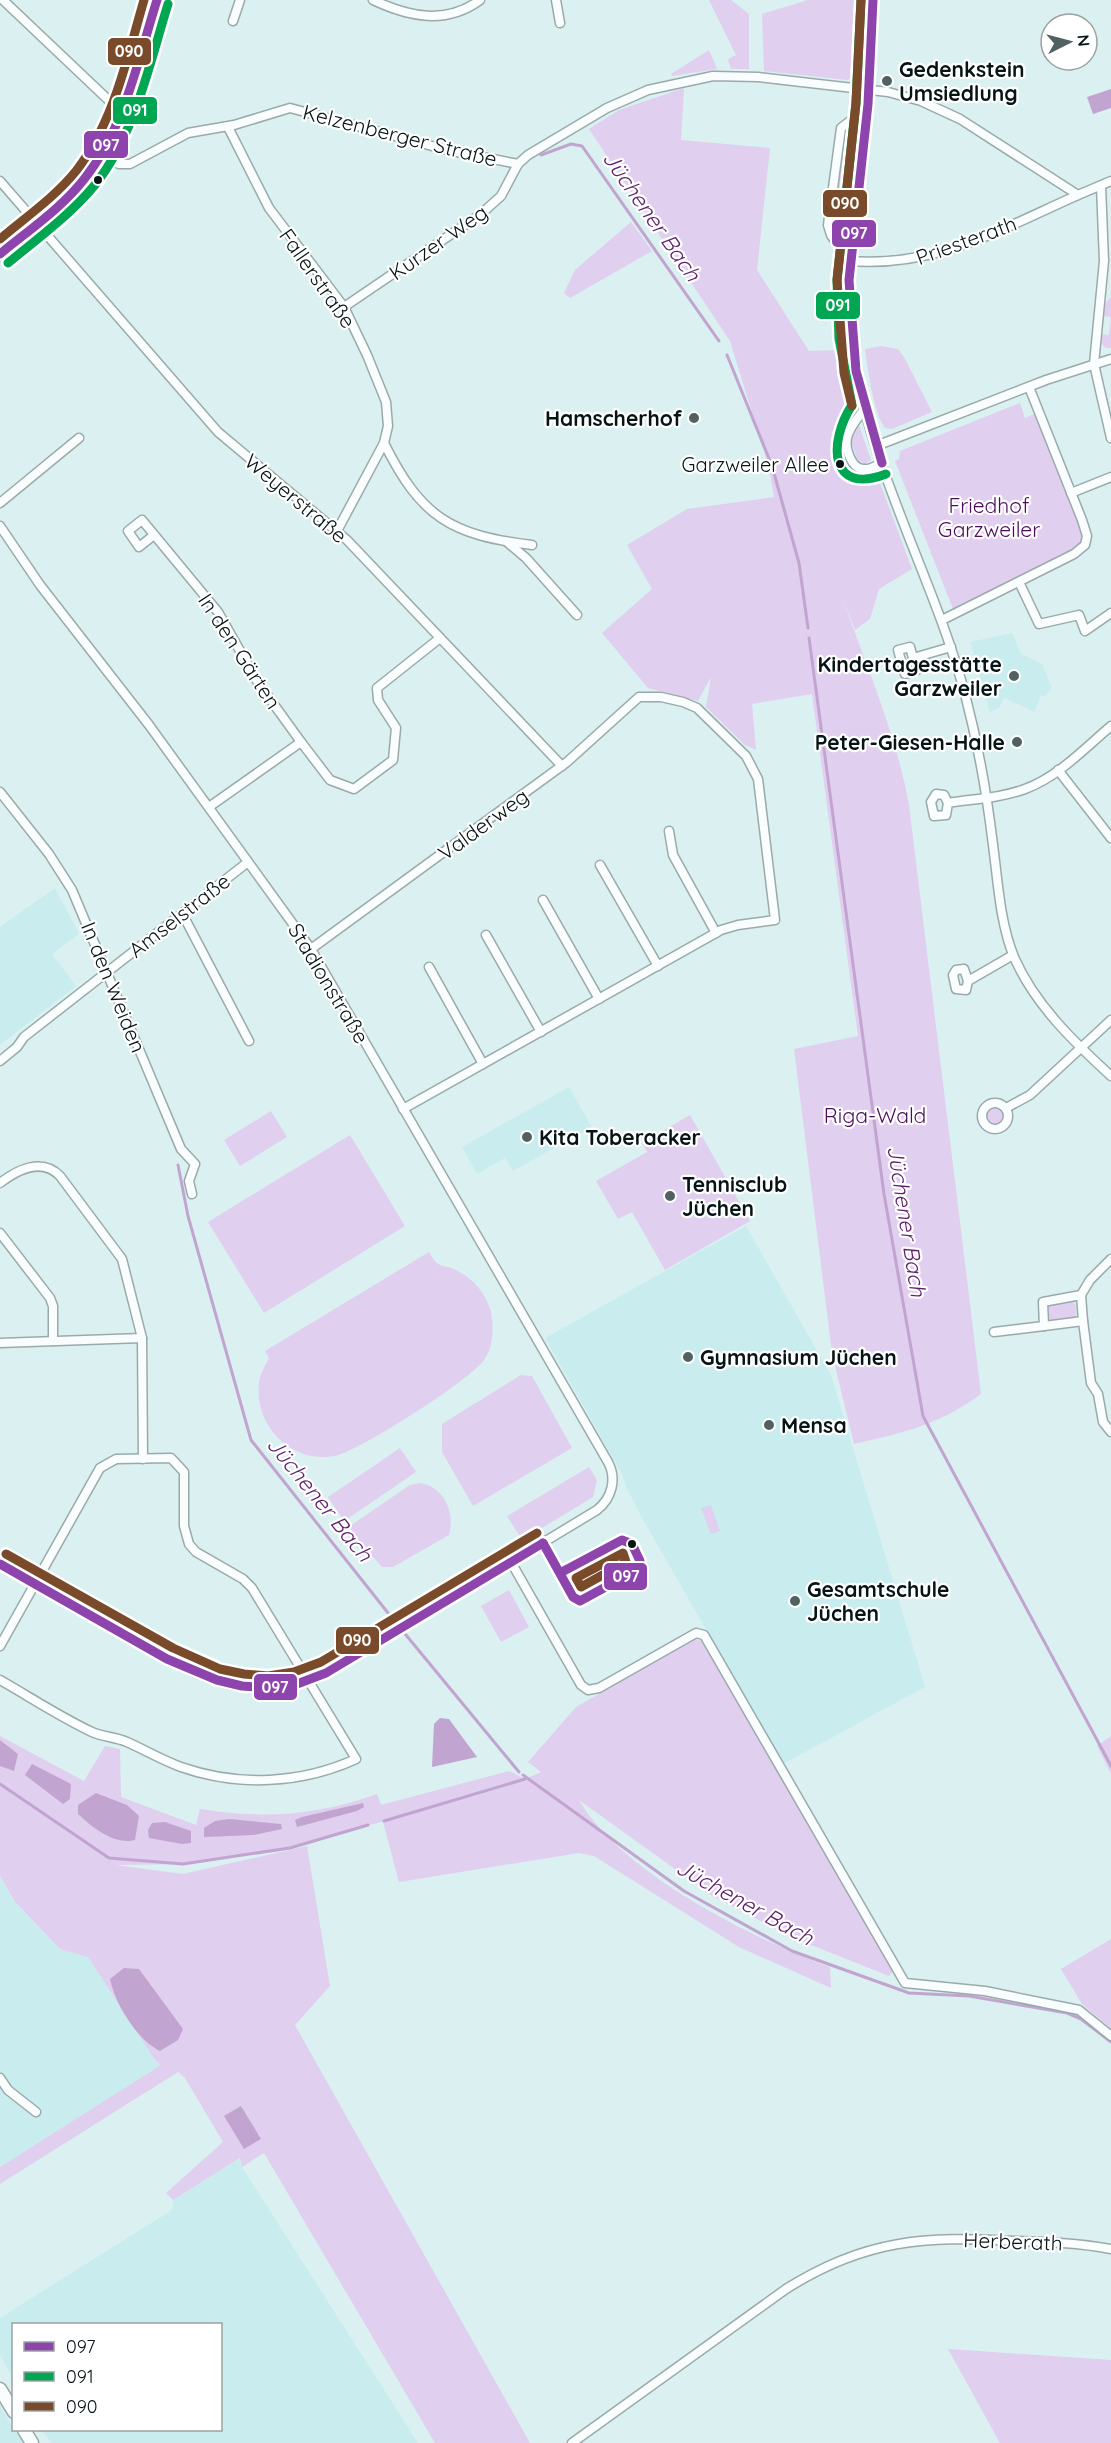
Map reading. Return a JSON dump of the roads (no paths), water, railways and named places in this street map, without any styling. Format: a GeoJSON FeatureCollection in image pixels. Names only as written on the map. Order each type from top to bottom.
{"type":"FeatureCollection","features":[{"type":"Feature","properties":{"kind":"main road"},"geometry":{"type":"LineString","coordinates":[[0,254],[72,192],[100,156],[120,111],[157,0]]}},
{"type":"Feature","properties":{"kind":"main road"},"geometry":{"type":"LineString","coordinates":[[0,2389],[12,2409]]}},
{"type":"Feature","properties":{"kind":"street"},"geometry":{"type":"LineString","coordinates":[[3,0],[120,111]]}},
{"type":"Feature","properties":{"kind":"street"},"geometry":{"type":"LineString","coordinates":[[233,21],[240,0]]}},
{"type":"Feature","properties":{"kind":"street"},"geometry":{"type":"LineString","coordinates":[[373,0],[404,13],[427,16],[457,13],[480,0]]}},
{"type":"Feature","properties":{"kind":"street"},"geometry":{"type":"LineString","coordinates":[[556,0],[560,23]]}},
{"type":"Feature","properties":{"kind":"street"},"geometry":{"type":"LineString","coordinates":[[873,0],[869,89],[849,261],[851,338],[865,408],[882,463],[942,620],[969,710],[987,797],[1003,912],[1013,955],[1037,997],[1080,1046],[1111,1076]]}},
{"type":"Feature","properties":{"kind":"street","name":"Kelzenberger Straße"},"geometry":{"type":"LineString","coordinates":[[100,156],[119,164],[130,164],[188,133],[228,127],[278,110],[296,108],[439,148],[518,165],[532,152],[618,103],[648,90],[680,82],[736,75],[869,89]]}},
{"type":"Feature","properties":{"kind":"street"},"geometry":{"type":"LineString","coordinates":[[869,89],[905,95],[942,109],[1078,195]]}},
{"type":"Feature","properties":{"kind":"street"},"geometry":{"type":"LineString","coordinates":[[849,261],[830,233],[828,225],[841,128],[853,120],[866,120]]}},
{"type":"Feature","properties":{"kind":"street","name":"Fallerstraße"},"geometry":{"type":"LineString","coordinates":[[228,127],[269,208],[344,307],[368,355],[386,402],[388,426],[384,443],[337,531]]}},
{"type":"Feature","properties":{"kind":"street","name":"Kurzer Weg"},"geometry":{"type":"LineString","coordinates":[[344,307],[481,214],[503,194],[518,165]]}},
{"type":"Feature","properties":{"kind":"street","name":"Weyerstraße"},"geometry":{"type":"LineString","coordinates":[[0,181],[218,432],[337,531],[562,766]]}},
{"type":"Feature","properties":{"kind":"street","name":"Priesterath"},"geometry":{"type":"LineString","coordinates":[[849,261],[890,263],[928,257],[1111,182]]}},
{"type":"Feature","properties":{"kind":"street"},"geometry":{"type":"LineString","coordinates":[[1101,186],[1105,235],[1094,364],[1111,436]]}},
{"type":"Feature","properties":{"kind":"street"},"geometry":{"type":"LineString","coordinates":[[1101,295],[1111,292]]}},
{"type":"Feature","properties":{"kind":"street"},"geometry":{"type":"LineString","coordinates":[[876,446],[1029,387],[1111,359]]}},
{"type":"Feature","properties":{"kind":"street"},"geometry":{"type":"LineString","coordinates":[[942,620],[1079,552],[1086,541],[1085,530],[1029,387]]}},
{"type":"Feature","properties":{"kind":"street"},"geometry":{"type":"LineString","coordinates":[[865,408],[848,435],[849,454],[855,465],[862,469],[882,463]]}},
{"type":"Feature","properties":{"kind":"street"},"geometry":{"type":"LineString","coordinates":[[0,502],[79,438]]}},
{"type":"Feature","properties":{"kind":"street"},"geometry":{"type":"LineString","coordinates":[[384,443],[405,482],[426,507],[458,526],[507,542],[532,545]]}},
{"type":"Feature","properties":{"kind":"street"},"geometry":{"type":"LineString","coordinates":[[1071,493],[1111,477]]}},
{"type":"Feature","properties":{"kind":"street","name":"Stadionstraße"},"geometry":{"type":"LineString","coordinates":[[0,526],[40,585],[150,725],[311,949],[612,1471],[612,1488],[604,1504],[511,1562]]}},
{"type":"Feature","properties":{"kind":"street","name":"In den Gärten"},"geometry":{"type":"LineString","coordinates":[[154,535],[218,612],[257,681],[330,780],[354,789],[393,760],[396,728],[378,700],[377,688],[440,638]]}},
{"type":"Feature","properties":{"kind":"street"},"geometry":{"type":"LineString","coordinates":[[507,542],[522,554],[577,615]]}},
{"type":"Feature","properties":{"kind":"street"},"geometry":{"type":"LineString","coordinates":[[1019,582],[1039,624],[1079,615],[1085,631],[1111,613]]}},
{"type":"Feature","properties":{"kind":"street"},"geometry":{"type":"LineString","coordinates":[[913,658],[951,647]]}},
{"type":"Feature","properties":{"kind":"street","name":"Valderweg"},"geometry":{"type":"LineString","coordinates":[[311,949],[562,766],[635,700],[648,696],[683,702],[697,708],[739,748],[752,764],[758,779],[775,920],[738,925],[716,933]]}},
{"type":"Feature","properties":{"kind":"street"},"geometry":{"type":"LineString","coordinates":[[948,803],[1026,789],[1058,770],[1111,726]]}},
{"type":"Feature","properties":{"kind":"street"},"geometry":{"type":"LineString","coordinates":[[209,807],[301,742]]}},
{"type":"Feature","properties":{"kind":"street"},"geometry":{"type":"LineString","coordinates":[[1058,770],[1111,838]]}},
{"type":"Feature","properties":{"kind":"street","name":"In den Weiden"},"geometry":{"type":"LineString","coordinates":[[0,792],[69,884],[180,1149],[195,1164],[189,1181],[192,1194]]}},
{"type":"Feature","properties":{"kind":"street"},"geometry":{"type":"LineString","coordinates":[[404,1109],[716,933],[673,855],[669,831]]}},
{"type":"Feature","properties":{"kind":"street","name":"Amselstraße"},"geometry":{"type":"LineString","coordinates":[[0,1061],[17,1047],[24,1037],[248,862]]}},
{"type":"Feature","properties":{"kind":"street"},"geometry":{"type":"LineString","coordinates":[[600,865],[658,966]]}},
{"type":"Feature","properties":{"kind":"street"},"geometry":{"type":"LineString","coordinates":[[543,900],[599,999]]}},
{"type":"Feature","properties":{"kind":"street"},"geometry":{"type":"LineString","coordinates":[[182,913],[249,1041]]}},
{"type":"Feature","properties":{"kind":"street"},"geometry":{"type":"LineString","coordinates":[[486,935],[541,1032]]}},
{"type":"Feature","properties":{"kind":"street"},"geometry":{"type":"LineString","coordinates":[[968,981],[1013,955]]}},
{"type":"Feature","properties":{"kind":"street"},"geometry":{"type":"LineString","coordinates":[[429,967],[483,1064]]}},
{"type":"Feature","properties":{"kind":"street"},"geometry":{"type":"LineString","coordinates":[[1006,1108],[1030,1095],[1080,1046],[1111,1020]]}},
{"type":"Feature","properties":{"kind":"street"},"geometry":{"type":"LineString","coordinates":[[0,1183],[24,1167],[46,1168],[58,1173],[122,1259],[142,1338],[143,1459]]}},
{"type":"Feature","properties":{"kind":"street"},"geometry":{"type":"LineString","coordinates":[[0,1233],[50,1298],[53,1306],[53,1341]]}},
{"type":"Feature","properties":{"kind":"street"},"geometry":{"type":"LineString","coordinates":[[1110,1261],[1090,1280],[1081,1295],[1091,1383],[1098,1394],[1103,1422],[1111,1432]]}},
{"type":"Feature","properties":{"kind":"street"},"geometry":{"type":"LineString","coordinates":[[1044,1326],[1042,1305],[1045,1300],[1081,1295]]}},
{"type":"Feature","properties":{"kind":"street"},"geometry":{"type":"LineString","coordinates":[[993,1332],[1083,1321]]}},
{"type":"Feature","properties":{"kind":"street"},"geometry":{"type":"LineString","coordinates":[[0,1343],[142,1338]]}},
{"type":"Feature","properties":{"kind":"street"},"geometry":{"type":"LineString","coordinates":[[0,1646],[100,1468],[116,1459],[171,1458],[184,1472],[184,1530],[189,1544],[196,1552],[248,1584],[356,1759],[315,1774],[249,1780],[222,1777],[188,1769],[125,1741],[94,1733],[0,1680]]}},
{"type":"Feature","properties":{"kind":"street"},"geometry":{"type":"LineString","coordinates":[[0,1564],[210,1680],[237,1687],[265,1688],[308,1681],[336,1668],[396,1633],[511,1562],[581,1685],[588,1690],[599,1688],[696,1633],[707,1638],[906,1983],[985,1991],[1078,2010],[1111,2036]]}},
{"type":"Feature","properties":{"kind":"street"},"geometry":{"type":"LineString","coordinates":[[0,2078],[8,2090],[36,2112]]}},
{"type":"Feature","properties":{"kind":"street","name":"Herberath"},"geometry":{"type":"LineString","coordinates":[[572,2443],[795,2284],[851,2256],[879,2247],[915,2240],[1001,2240],[1082,2244],[1111,2249]]}},
{"type":"Feature","properties":{"kind":"waterway","name":"Jüchener Bach"},"geometry":{"type":"LineString","coordinates":[[541,155],[571,144],[582,146],[719,341]]}},
{"type":"Feature","properties":{"kind":"waterway","name":"Jüchener Bach"},"geometry":{"type":"LineString","coordinates":[[727,355],[772,466],[799,563],[808,628]]}},
{"type":"Feature","properties":{"kind":"waterway","name":"Jüchener Bach"},"geometry":{"type":"LineString","coordinates":[[809,638],[884,1194],[923,1416],[1111,1766]]}},
{"type":"Feature","properties":{"kind":"waterway","name":"Jüchener Bach"},"geometry":{"type":"LineString","coordinates":[[178,1165],[188,1216],[251,1440],[392,1618],[519,1772]]}},
{"type":"Feature","properties":{"kind":"waterway","name":"Jüchener Bach"},"geometry":{"type":"LineString","coordinates":[[523,1775],[684,1891],[792,1951],[909,1993],[969,1996],[1067,2013],[1081,2019],[1111,2042]]}},
{"type":"Feature","properties":{"kind":"waterway"},"geometry":{"type":"LineString","coordinates":[[384,1821],[525,1779]]}},
{"type":"Feature","properties":{"kind":"waterway"},"geometry":{"type":"LineString","coordinates":[[0,1784],[109,1858],[183,1864],[290,1848],[368,1825]]}},
{"type":"Feature","properties":{"kind":"place","name":"Gedenkstein Umsiedlung"},"geometry":{"type":"Point","coordinates":[887,81]}},
{"type":"Feature","properties":{"kind":"place","name":"Hamscherhof"},"geometry":{"type":"Point","coordinates":[694,418]}},
{"type":"Feature","properties":{"kind":"place","name":"Garzweiler Allee"},"geometry":{"type":"Point","coordinates":[840,464]}},
{"type":"Feature","properties":{"kind":"place","name":"Kindertagesstätte Garzweiler"},"geometry":{"type":"Point","coordinates":[1014,676]}},
{"type":"Feature","properties":{"kind":"place","name":"Peter-Giesen-Halle"},"geometry":{"type":"Point","coordinates":[1017,742]}},
{"type":"Feature","properties":{"kind":"place","name":"Kita Toberacker"},"geometry":{"type":"Point","coordinates":[527,1137]}},
{"type":"Feature","properties":{"kind":"place","name":"Tennisclub Jüchen"},"geometry":{"type":"Point","coordinates":[670,1196]}},
{"type":"Feature","properties":{"kind":"place","name":"Gymnasium Jüchen"},"geometry":{"type":"Point","coordinates":[688,1357]}},
{"type":"Feature","properties":{"kind":"place","name":"Mensa"},"geometry":{"type":"Point","coordinates":[769,1425]}},
{"type":"Feature","properties":{"kind":"place","name":"Gesamtschule Jüchen"},"geometry":{"type":"Point","coordinates":[795,1601]}},
{"type":"Feature","properties":{"kind":"park label","name":"Friedhof Garzweiler"},"geometry":{"type":"Point","coordinates":[989,517]}},
{"type":"Feature","properties":{"kind":"park label","name":"Riga-Wald"},"geometry":{"type":"Point","coordinates":[875,1115]}}]}
